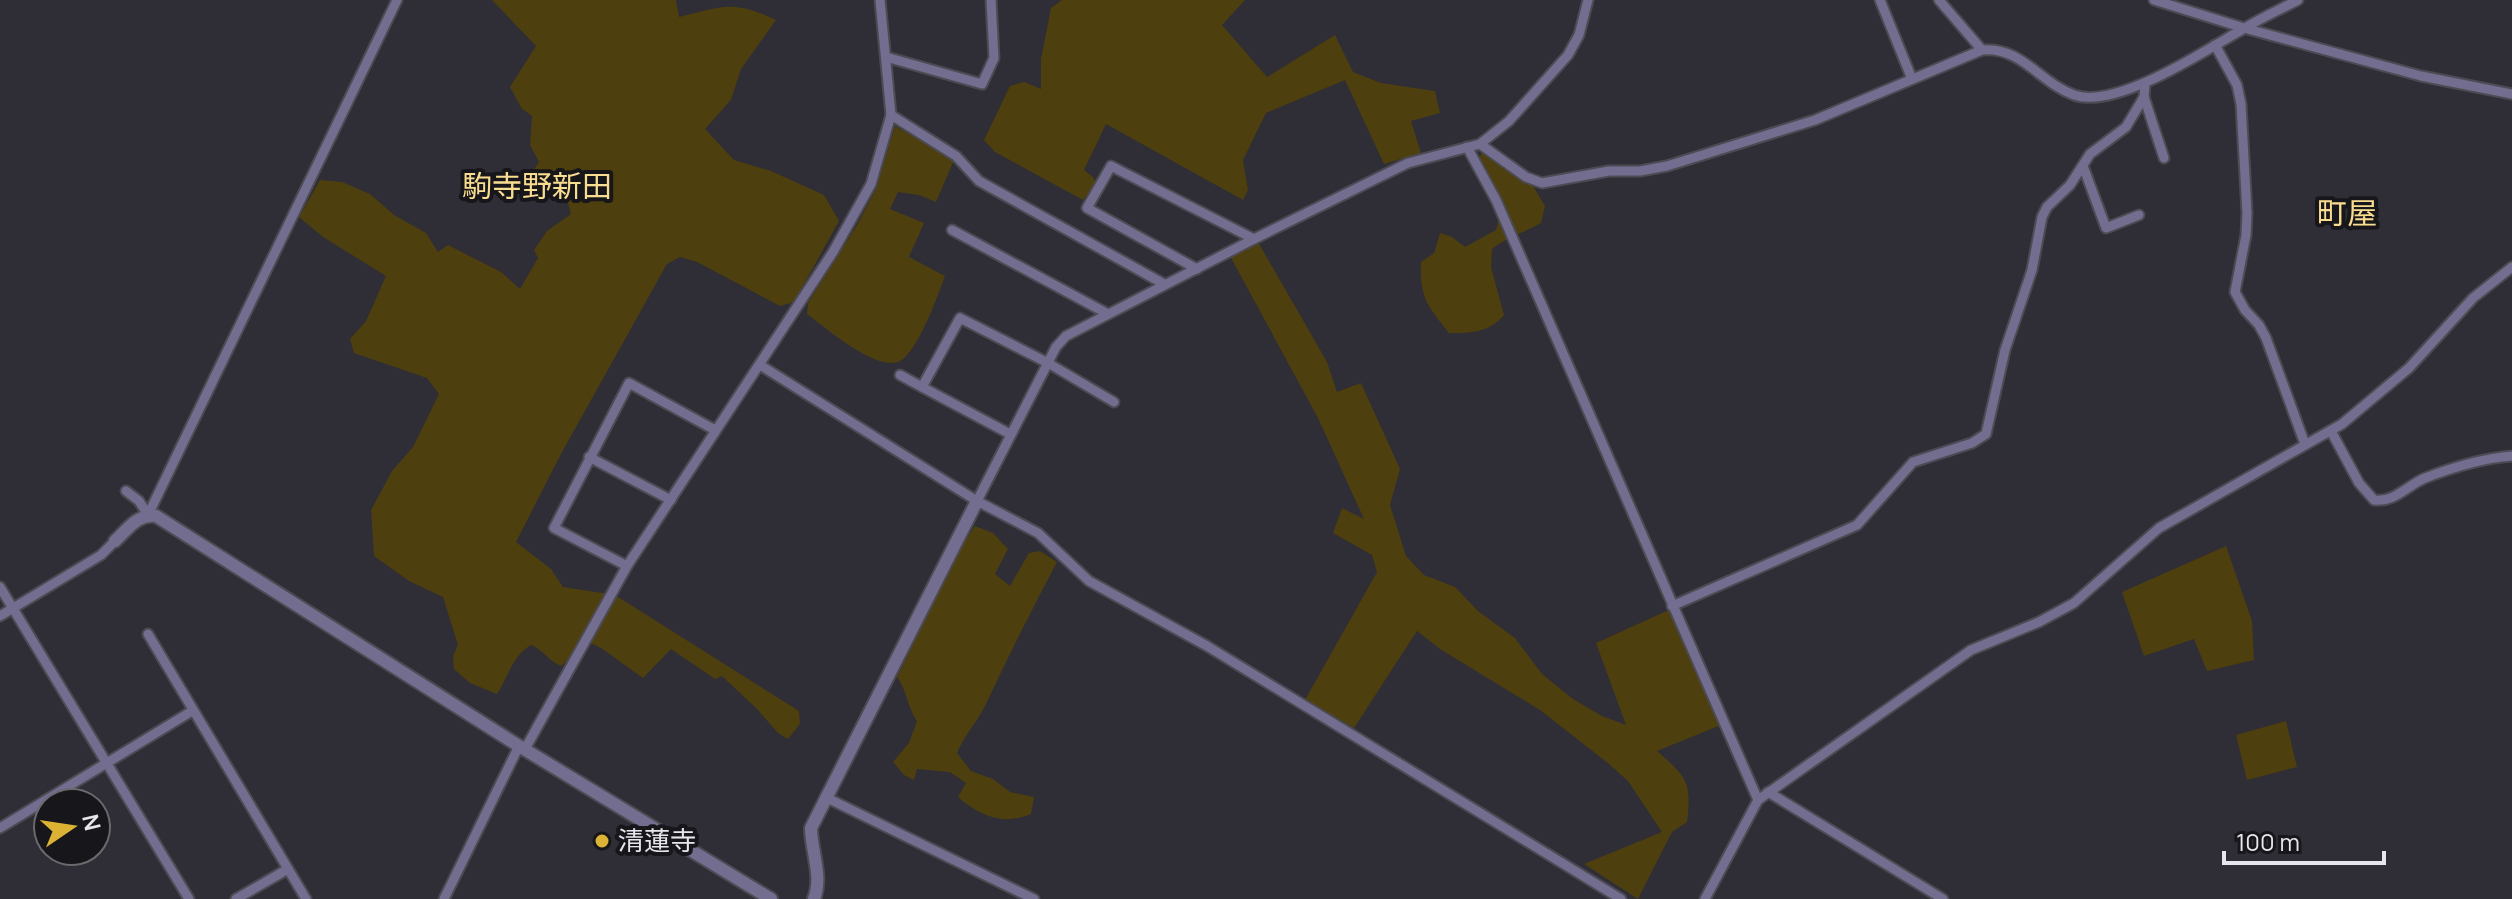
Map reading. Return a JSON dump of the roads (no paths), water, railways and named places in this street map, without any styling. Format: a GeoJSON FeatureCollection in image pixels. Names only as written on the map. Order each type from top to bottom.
{"type":"FeatureCollection","features":[{"type":"Feature","properties":{"kind":"street"},"geometry":{"type":"LineString","coordinates":[[148,515],[397,0]]}},
{"type":"Feature","properties":{"kind":"street"},"geometry":{"type":"LineString","coordinates":[[444,899],[522,747],[627,566],[833,252],[871,184],[891,115],[880,0]]}},
{"type":"Feature","properties":{"kind":"street"},"geometry":{"type":"LineString","coordinates":[[886,57],[982,84],[994,58],[991,0]]}},
{"type":"Feature","properties":{"kind":"street"},"geometry":{"type":"LineString","coordinates":[[814,899],[818,878],[811,847],[811,828],[1010,434],[1066,336],[1408,163],[1480,144],[1509,121],[1568,55],[1579,35],[1588,0]]}},
{"type":"Feature","properties":{"kind":"street"},"geometry":{"type":"LineString","coordinates":[[1880,0],[1912,79]]}},
{"type":"Feature","properties":{"kind":"street"},"geometry":{"type":"LineString","coordinates":[[1939,0],[1982,50]]}},
{"type":"Feature","properties":{"kind":"street"},"geometry":{"type":"LineString","coordinates":[[2154,0],[2421,76],[2512,94]]}},
{"type":"Feature","properties":{"kind":"street"},"geometry":{"type":"LineString","coordinates":[[1480,144],[1526,177],[1542,183],[1609,171],[1640,171],[1667,166],[1815,120],[1982,50],[2002,51],[2023,60],[2058,87],[2086,98],[2145,84],[2298,0]]}},
{"type":"Feature","properties":{"kind":"street"},"geometry":{"type":"LineString","coordinates":[[2215,45],[2237,85],[2241,104],[2247,213],[2235,292],[2266,338],[2305,444]]}},
{"type":"Feature","properties":{"kind":"street"},"geometry":{"type":"LineString","coordinates":[[2145,84],[2144,97],[2164,158]]}},
{"type":"Feature","properties":{"kind":"street"},"geometry":{"type":"LineString","coordinates":[[1672,606],[1857,525],[1913,462],[1972,443],[1986,434],[2005,350],[2032,270],[2042,217],[2090,154],[2126,127],[2144,97]]}},
{"type":"Feature","properties":{"kind":"street"},"geometry":{"type":"LineString","coordinates":[[891,115],[956,156],[979,181],[1164,284]]}},
{"type":"Feature","properties":{"kind":"street"},"geometry":{"type":"LineString","coordinates":[[1467,147],[1496,200],[1758,800]]}},
{"type":"Feature","properties":{"kind":"street"},"geometry":{"type":"LineString","coordinates":[[1197,269],[1087,208],[1111,166],[1254,239]]}},
{"type":"Feature","properties":{"kind":"street"},"geometry":{"type":"LineString","coordinates":[[2083,166],[2106,228],[2139,215]]}},
{"type":"Feature","properties":{"kind":"street"},"geometry":{"type":"LineString","coordinates":[[952,230],[1108,314]]}},
{"type":"Feature","properties":{"kind":"street"},"geometry":{"type":"LineString","coordinates":[[1705,899],[1758,800],[1768,792],[1971,650],[2039,622],[2074,603],[2145,538],[2331,431],[2409,368],[2473,298],[2512,267]]}},
{"type":"Feature","properties":{"kind":"street"},"geometry":{"type":"LineString","coordinates":[[922,387],[960,318],[1048,363],[1114,402]]}},
{"type":"Feature","properties":{"kind":"street"},"geometry":{"type":"LineString","coordinates":[[760,365],[977,501],[1038,533],[1089,581],[1207,646],[1621,899]]}},
{"type":"Feature","properties":{"kind":"street"},"geometry":{"type":"LineString","coordinates":[[900,375],[1010,434]]}},
{"type":"Feature","properties":{"kind":"street"},"geometry":{"type":"LineString","coordinates":[[627,566],[554,528],[629,383],[715,430]]}},
{"type":"Feature","properties":{"kind":"street"},"geometry":{"type":"LineString","coordinates":[[2331,431],[2359,483],[2374,500],[2382,502],[2436,474],[2512,456]]}},
{"type":"Feature","properties":{"kind":"street"},"geometry":{"type":"LineString","coordinates":[[589,457],[671,500]]}},
{"type":"Feature","properties":{"kind":"street"},"geometry":{"type":"LineString","coordinates":[[126,491],[139,501],[148,515]]}},
{"type":"Feature","properties":{"kind":"street"},"geometry":{"type":"LineString","coordinates":[[0,616],[101,555],[140,518],[156,516],[522,747],[771,899]]}},
{"type":"Feature","properties":{"kind":"street"},"geometry":{"type":"LineString","coordinates":[[0,587],[189,899]]}},
{"type":"Feature","properties":{"kind":"street"},"geometry":{"type":"LineString","coordinates":[[148,634],[306,899]]}},
{"type":"Feature","properties":{"kind":"street"},"geometry":{"type":"LineString","coordinates":[[0,828],[192,711]]}},
{"type":"Feature","properties":{"kind":"street"},"geometry":{"type":"LineString","coordinates":[[1768,792],[1943,899]]}},
{"type":"Feature","properties":{"kind":"street"},"geometry":{"type":"LineString","coordinates":[[825,797],[1034,899]]}},
{"type":"Feature","properties":{"kind":"street"},"geometry":{"type":"LineString","coordinates":[[236,899],[288,869]]}},
{"type":"Feature","properties":{"kind":"place","name":"清蓮寺"},"geometry":{"type":"Point","coordinates":[602,841]}},
{"type":"Feature","properties":{"kind":"district","name":"駒寺野新田"},"geometry":{"type":"Point","coordinates":[537,187]}},
{"type":"Feature","properties":{"kind":"district","name":"町屋"},"geometry":{"type":"Point","coordinates":[2347,214]}}]}
